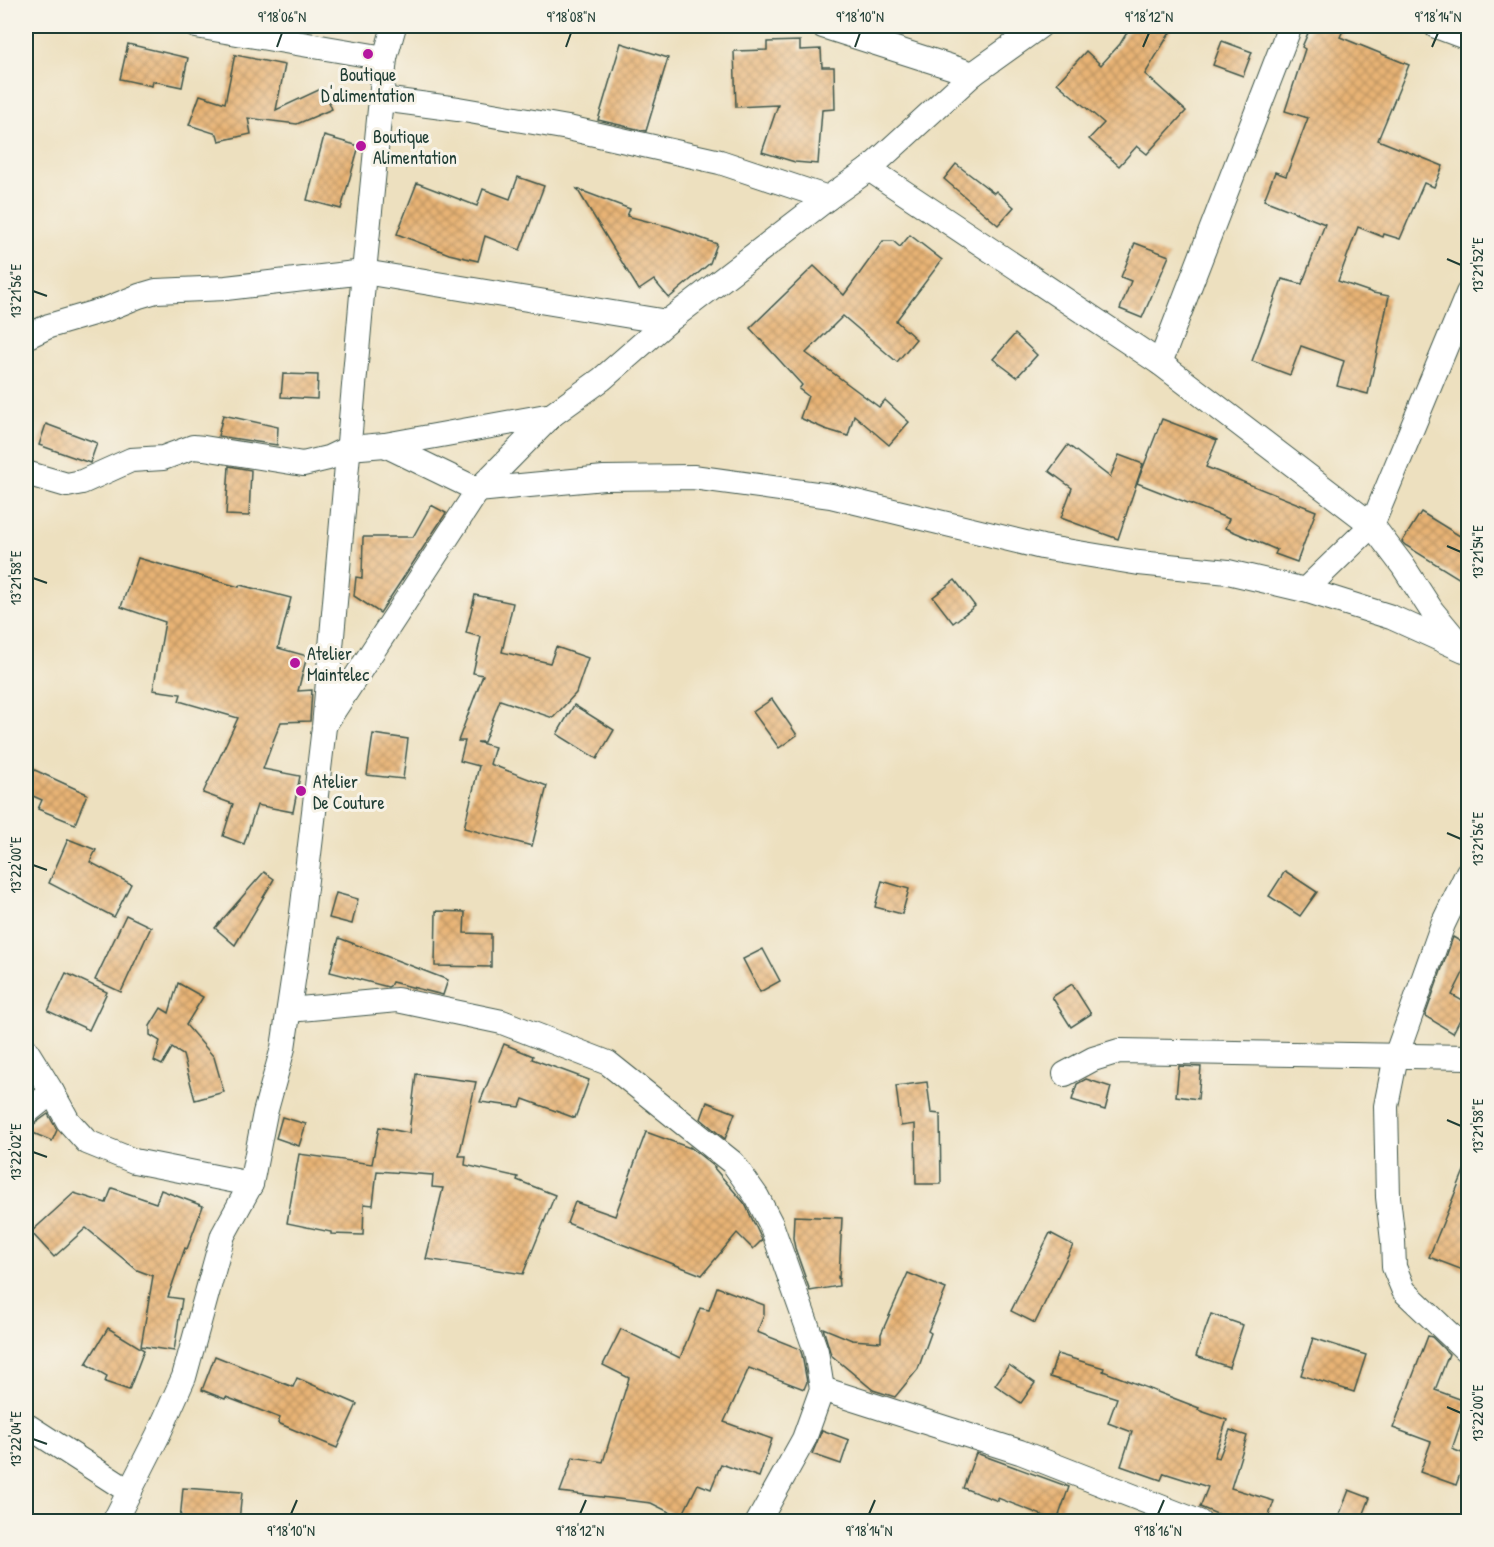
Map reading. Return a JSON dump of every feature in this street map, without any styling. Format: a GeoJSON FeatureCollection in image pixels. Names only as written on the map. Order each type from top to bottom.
{"type":"FeatureCollection","features":[{"type":"Feature","properties":{"kind":"street"},"geometry":{"type":"LineString","coordinates":[[196,26],[385,58]]}},
{"type":"Feature","properties":{"kind":"street"},"geometry":{"type":"LineString","coordinates":[[114,1521],[184,1377],[222,1234],[251,1184],[265,1113],[283,1048],[298,947],[324,727],[385,58],[394,26]]}},
{"type":"Feature","properties":{"kind":"street"},"geometry":{"type":"LineString","coordinates":[[823,26],[973,74]]}},
{"type":"Feature","properties":{"kind":"street"},"geometry":{"type":"LineString","coordinates":[[324,727],[478,490],[552,415],[602,379],[667,322],[869,169],[973,74],[1040,26]]}},
{"type":"Feature","properties":{"kind":"street"},"geometry":{"type":"LineString","coordinates":[[1160,363],[1290,26]]}},
{"type":"Feature","properties":{"kind":"street"},"geometry":{"type":"LineString","coordinates":[[1436,26],[1468,38]]}},
{"type":"Feature","properties":{"kind":"street"},"geometry":{"type":"LineString","coordinates":[[382,99],[458,109],[580,130],[720,162],[828,198]]}},
{"type":"Feature","properties":{"kind":"street"},"geometry":{"type":"LineString","coordinates":[[869,169],[1160,363],[1372,525],[1403,566],[1432,611],[1466,652]]}},
{"type":"Feature","properties":{"kind":"street"},"geometry":{"type":"LineString","coordinates":[[26,337],[49,326],[107,309],[156,291],[226,288],[364,272],[667,322]]}},
{"type":"Feature","properties":{"kind":"street"},"geometry":{"type":"LineString","coordinates":[[1305,590],[1372,525],[1468,293]]}},
{"type":"Feature","properties":{"kind":"street"},"geometry":{"type":"LineString","coordinates":[[26,473],[67,485],[82,482],[131,460],[163,458],[193,447],[303,464],[328,458],[349,448],[385,445],[552,415]]}},
{"type":"Feature","properties":{"kind":"street"},"geometry":{"type":"LineString","coordinates":[[385,445],[478,490],[604,478],[693,477],[831,496],[1042,547],[1139,563],[1228,572],[1305,590],[1391,617],[1466,652]]}},
{"type":"Feature","properties":{"kind":"street"},"geometry":{"type":"LineString","coordinates":[[1468,872],[1443,924],[1396,1056],[1386,1106],[1388,1197],[1394,1267],[1404,1291],[1468,1352]]}},
{"type":"Feature","properties":{"kind":"street"},"geometry":{"type":"LineString","coordinates":[[289,1011],[397,1000],[502,1022],[608,1063],[733,1162],[757,1197],[771,1224],[816,1351],[822,1389],[804,1439],[758,1521]]}},
{"type":"Feature","properties":{"kind":"street"},"geometry":{"type":"LineString","coordinates":[[26,1050],[68,1120],[87,1142],[134,1161],[251,1184]]}},
{"type":"Feature","properties":{"kind":"street"},"geometry":{"type":"LineString","coordinates":[[1065,1074],[1093,1059],[1119,1051],[1468,1057]]}},
{"type":"Feature","properties":{"kind":"street"},"geometry":{"type":"LineString","coordinates":[[26,1113],[52,1092]]}},
{"type":"Feature","properties":{"kind":"street"},"geometry":{"type":"LineString","coordinates":[[822,1389],[1020,1452],[1199,1521]]}},
{"type":"Feature","properties":{"kind":"street"},"geometry":{"type":"LineString","coordinates":[[26,1425],[130,1492]]}},
{"type":"Feature","properties":{"kind":"building"},"geometry":{"type":"Polygon","coordinates":[[[1131,26],[1174,26],[1145,74],[1186,111],[1147,154],[1137,146],[1119,166],[1089,139],[1104,123],[1057,83],[1086,51],[1101,65],[1120,44],[1131,26]]]}},
{"type":"Feature","properties":{"kind":"building"},"geometry":{"type":"Polygon","coordinates":[[[1311,26],[1345,26],[1340,37],[1409,65],[1378,140],[1443,166],[1434,187],[1424,183],[1400,239],[1384,234],[1383,237],[1358,227],[1338,281],[1389,296],[1368,394],[1337,386],[1344,361],[1301,346],[1290,375],[1252,361],[1282,279],[1302,284],[1325,224],[1264,200],[1275,172],[1286,176],[1308,118],[1285,111],[1305,49],[1302,47],[1311,26]]]}},
{"type":"Feature","properties":{"kind":"building"},"geometry":{"type":"Polygon","coordinates":[[[800,41],[800,50],[821,49],[822,67],[834,67],[835,109],[822,110],[818,164],[795,162],[762,152],[778,105],[736,107],[734,51],[767,50],[767,42],[800,41]]]}},
{"type":"Feature","properties":{"kind":"building"},"geometry":{"type":"Polygon","coordinates":[[[1222,41],[1252,52],[1243,76],[1213,65],[1222,41]]]}},
{"type":"Feature","properties":{"kind":"building"},"geometry":{"type":"Polygon","coordinates":[[[621,43],[668,58],[646,131],[598,120],[621,43]]]}},
{"type":"Feature","properties":{"kind":"building"},"geometry":{"type":"Polygon","coordinates":[[[128,44],[188,58],[182,87],[153,81],[152,86],[120,79],[128,44]]]}},
{"type":"Feature","properties":{"kind":"building"},"geometry":{"type":"Polygon","coordinates":[[[235,54],[285,65],[276,110],[323,88],[332,109],[297,124],[248,118],[251,134],[219,141],[217,134],[189,125],[200,95],[225,103],[235,54]]]}},
{"type":"Feature","properties":{"kind":"building"},"geometry":{"type":"Polygon","coordinates":[[[324,136],[359,146],[341,209],[307,200],[324,136]]]}},
{"type":"Feature","properties":{"kind":"building"},"geometry":{"type":"Polygon","coordinates":[[[956,164],[994,193],[996,191],[1014,207],[998,225],[944,179],[956,164]]]}},
{"type":"Feature","properties":{"kind":"building"},"geometry":{"type":"Polygon","coordinates":[[[518,177],[544,186],[520,250],[485,236],[478,261],[449,254],[397,234],[417,183],[477,206],[483,189],[510,199],[518,177]]]}},
{"type":"Feature","properties":{"kind":"building"},"geometry":{"type":"Polygon","coordinates":[[[577,189],[630,209],[627,216],[670,227],[717,244],[710,263],[669,298],[654,280],[639,290],[577,189]]]}},
{"type":"Feature","properties":{"kind":"building"},"geometry":{"type":"Polygon","coordinates":[[[910,235],[942,260],[896,321],[916,339],[897,362],[843,316],[806,353],[879,407],[885,400],[909,422],[889,445],[854,415],[848,436],[800,418],[808,396],[799,389],[802,385],[750,328],[814,266],[844,295],[883,241],[893,241],[900,247],[910,235]]]}},
{"type":"Feature","properties":{"kind":"building"},"geometry":{"type":"Polygon","coordinates":[[[1135,243],[1169,256],[1142,318],[1120,309],[1131,281],[1121,277],[1135,243]]]}},
{"type":"Feature","properties":{"kind":"building"},"geometry":{"type":"Polygon","coordinates":[[[1015,334],[1037,355],[1017,377],[993,359],[1015,334]]]}},
{"type":"Feature","properties":{"kind":"building"},"geometry":{"type":"Polygon","coordinates":[[[283,374],[318,375],[317,399],[281,397],[283,374]]]}},
{"type":"Feature","properties":{"kind":"building"},"geometry":{"type":"Polygon","coordinates":[[[223,415],[278,427],[277,445],[218,436],[223,415]]]}},
{"type":"Feature","properties":{"kind":"building"},"geometry":{"type":"Polygon","coordinates":[[[1162,419],[1217,440],[1206,467],[1316,511],[1297,562],[1275,554],[1277,550],[1225,528],[1229,519],[1137,483],[1162,419]]]}},
{"type":"Feature","properties":{"kind":"building"},"geometry":{"type":"Polygon","coordinates":[[[46,424],[97,443],[90,463],[39,445],[46,424]]]}},
{"type":"Feature","properties":{"kind":"building"},"geometry":{"type":"Polygon","coordinates":[[[1068,445],[1110,477],[1119,455],[1143,464],[1118,539],[1061,518],[1072,488],[1049,471],[1068,445]]]}},
{"type":"Feature","properties":{"kind":"building"},"geometry":{"type":"Polygon","coordinates":[[[229,466],[251,470],[249,516],[226,515],[229,466]]]}},
{"type":"Feature","properties":{"kind":"building"},"geometry":{"type":"Polygon","coordinates":[[[431,505],[446,513],[380,613],[354,596],[356,577],[362,578],[363,537],[413,537],[431,505]]]}},
{"type":"Feature","properties":{"kind":"building"},"geometry":{"type":"Polygon","coordinates":[[[1421,512],[1468,541],[1468,584],[1402,542],[1421,512]]]}},
{"type":"Feature","properties":{"kind":"building"},"geometry":{"type":"Polygon","coordinates":[[[138,558],[239,587],[240,585],[291,598],[278,648],[307,656],[298,691],[312,690],[310,721],[281,722],[263,769],[300,776],[293,812],[257,805],[244,844],[223,836],[233,804],[203,793],[238,718],[179,701],[181,694],[153,690],[165,622],[121,607],[138,558]]]}},
{"type":"Feature","properties":{"kind":"building"},"geometry":{"type":"Polygon","coordinates":[[[955,580],[975,606],[953,623],[933,597],[955,580]]]}},
{"type":"Feature","properties":{"kind":"building"},"geometry":{"type":"Polygon","coordinates":[[[475,595],[513,603],[502,652],[550,663],[556,647],[588,658],[576,693],[553,718],[500,700],[484,742],[477,742],[495,747],[490,764],[547,786],[532,846],[464,828],[479,766],[460,761],[465,741],[458,741],[483,675],[473,673],[481,637],[466,633],[475,595]]]}},
{"type":"Feature","properties":{"kind":"building"},"geometry":{"type":"Polygon","coordinates":[[[772,699],[797,735],[779,748],[753,712],[772,699]]]}},
{"type":"Feature","properties":{"kind":"building"},"geometry":{"type":"Polygon","coordinates":[[[574,705],[614,730],[597,759],[557,734],[574,705]]]}},
{"type":"Feature","properties":{"kind":"building"},"geometry":{"type":"Polygon","coordinates":[[[373,734],[408,739],[403,779],[367,775],[373,734]]]}},
{"type":"Feature","properties":{"kind":"building"},"geometry":{"type":"Polygon","coordinates":[[[26,766],[87,794],[75,824],[38,809],[42,800],[26,793],[26,766]]]}},
{"type":"Feature","properties":{"kind":"building"},"geometry":{"type":"Polygon","coordinates":[[[68,839],[96,850],[90,862],[131,884],[114,917],[49,883],[68,839]]]}},
{"type":"Feature","properties":{"kind":"building"},"geometry":{"type":"Polygon","coordinates":[[[1285,871],[1317,892],[1300,916],[1269,896],[1285,871]]]}},
{"type":"Feature","properties":{"kind":"building"},"geometry":{"type":"Polygon","coordinates":[[[264,872],[274,879],[235,945],[215,928],[264,872]]]}},
{"type":"Feature","properties":{"kind":"building"},"geometry":{"type":"Polygon","coordinates":[[[882,881],[909,889],[902,914],[875,907],[882,881]]]}},
{"type":"Feature","properties":{"kind":"building"},"geometry":{"type":"Polygon","coordinates":[[[336,893],[358,899],[352,924],[329,918],[336,893]]]}},
{"type":"Feature","properties":{"kind":"building"},"geometry":{"type":"Polygon","coordinates":[[[436,911],[465,912],[464,933],[491,934],[491,967],[435,966],[436,911]]]}},
{"type":"Feature","properties":{"kind":"building"},"geometry":{"type":"Polygon","coordinates":[[[126,915],[151,927],[121,992],[95,980],[126,915]]]}},
{"type":"Feature","properties":{"kind":"building"},"geometry":{"type":"Polygon","coordinates":[[[1453,937],[1468,946],[1468,963],[1452,995],[1468,1004],[1453,1033],[1425,1016],[1453,937]]]}},
{"type":"Feature","properties":{"kind":"building"},"geometry":{"type":"Polygon","coordinates":[[[339,938],[448,980],[443,995],[392,982],[388,987],[330,972],[339,938]]]}},
{"type":"Feature","properties":{"kind":"building"},"geometry":{"type":"Polygon","coordinates":[[[763,949],[780,981],[760,992],[743,959],[763,949]]]}},
{"type":"Feature","properties":{"kind":"building"},"geometry":{"type":"Polygon","coordinates":[[[66,973],[107,992],[89,1030],[48,1011],[66,973]]]}},
{"type":"Feature","properties":{"kind":"building"},"geometry":{"type":"Polygon","coordinates":[[[178,983],[203,997],[186,1025],[214,1057],[224,1092],[195,1100],[183,1055],[172,1048],[162,1065],[154,1061],[160,1041],[150,1035],[150,1026],[161,1008],[169,1013],[178,983]]]}},
{"type":"Feature","properties":{"kind":"building"},"geometry":{"type":"Polygon","coordinates":[[[1072,984],[1091,1014],[1071,1027],[1052,997],[1072,984]]]}},
{"type":"Feature","properties":{"kind":"building"},"geometry":{"type":"Polygon","coordinates":[[[504,1044],[533,1056],[532,1059],[589,1080],[575,1118],[523,1099],[520,1107],[480,1102],[504,1044]]]}},
{"type":"Feature","properties":{"kind":"building"},"geometry":{"type":"Polygon","coordinates":[[[1179,1066],[1201,1067],[1198,1099],[1176,1096],[1179,1066]]]}},
{"type":"Feature","properties":{"kind":"building"},"geometry":{"type":"Polygon","coordinates":[[[416,1074],[476,1082],[459,1156],[466,1156],[465,1165],[518,1177],[517,1180],[555,1195],[523,1274],[426,1259],[443,1188],[432,1187],[433,1175],[377,1171],[373,1205],[364,1204],[363,1235],[331,1234],[331,1232],[287,1223],[299,1154],[372,1164],[379,1127],[409,1133],[416,1074]]]}},
{"type":"Feature","properties":{"kind":"building"},"geometry":{"type":"Polygon","coordinates":[[[1086,1079],[1111,1087],[1105,1110],[1072,1100],[1077,1084],[1086,1079]]]}},
{"type":"Feature","properties":{"kind":"building"},"geometry":{"type":"Polygon","coordinates":[[[927,1082],[931,1113],[940,1114],[941,1184],[916,1184],[915,1124],[901,1126],[896,1086],[927,1082]]]}},
{"type":"Feature","properties":{"kind":"building"},"geometry":{"type":"Polygon","coordinates":[[[707,1102],[735,1113],[725,1139],[701,1119],[707,1102]]]}},
{"type":"Feature","properties":{"kind":"building"},"geometry":{"type":"Polygon","coordinates":[[[48,1114],[57,1130],[52,1141],[26,1130],[26,1127],[48,1114]]]}},
{"type":"Feature","properties":{"kind":"building"},"geometry":{"type":"Polygon","coordinates":[[[282,1117],[306,1124],[299,1146],[276,1138],[282,1117]]]}},
{"type":"Feature","properties":{"kind":"building"},"geometry":{"type":"Polygon","coordinates":[[[646,1132],[690,1147],[715,1167],[745,1204],[762,1240],[753,1249],[737,1233],[702,1275],[567,1223],[575,1202],[615,1216],[646,1132]]]}},
{"type":"Feature","properties":{"kind":"building"},"geometry":{"type":"Polygon","coordinates":[[[1468,1161],[1468,1272],[1429,1257],[1468,1161]]]}},
{"type":"Feature","properties":{"kind":"building"},"geometry":{"type":"Polygon","coordinates":[[[112,1188],[156,1203],[161,1190],[203,1206],[168,1297],[182,1299],[174,1351],[141,1346],[153,1276],[137,1270],[86,1228],[54,1257],[31,1232],[74,1193],[106,1203],[112,1188]]]}},
{"type":"Feature","properties":{"kind":"building"},"geometry":{"type":"Polygon","coordinates":[[[794,1216],[842,1218],[839,1286],[810,1291],[795,1248],[794,1216]]]}},
{"type":"Feature","properties":{"kind":"building"},"geometry":{"type":"Polygon","coordinates":[[[1050,1233],[1073,1245],[1035,1323],[1011,1311],[1050,1233]]]}},
{"type":"Feature","properties":{"kind":"building"},"geometry":{"type":"Polygon","coordinates":[[[908,1273],[946,1289],[928,1331],[931,1333],[918,1369],[895,1397],[873,1390],[831,1355],[823,1328],[852,1340],[881,1342],[881,1334],[908,1273]]]}},
{"type":"Feature","properties":{"kind":"building"},"geometry":{"type":"Polygon","coordinates":[[[717,1287],[764,1305],[764,1315],[757,1332],[800,1349],[802,1355],[807,1382],[804,1389],[749,1368],[724,1422],[772,1439],[759,1477],[721,1464],[711,1489],[698,1484],[681,1518],[651,1503],[560,1492],[573,1457],[603,1462],[629,1378],[603,1365],[621,1329],[680,1358],[700,1308],[709,1310],[717,1287]]]}},
{"type":"Feature","properties":{"kind":"building"},"geometry":{"type":"Polygon","coordinates":[[[1211,1314],[1243,1325],[1229,1367],[1196,1356],[1211,1314]]]}},
{"type":"Feature","properties":{"kind":"building"},"geometry":{"type":"Polygon","coordinates":[[[108,1328],[144,1350],[129,1390],[105,1382],[107,1376],[86,1364],[108,1328]]]}},
{"type":"Feature","properties":{"kind":"building"},"geometry":{"type":"Polygon","coordinates":[[[1428,1336],[1432,1337],[1449,1354],[1435,1390],[1468,1402],[1452,1449],[1467,1455],[1456,1485],[1420,1472],[1431,1442],[1393,1428],[1428,1336]]]}},
{"type":"Feature","properties":{"kind":"building"},"geometry":{"type":"Polygon","coordinates":[[[1313,1338],[1366,1355],[1354,1392],[1301,1375],[1313,1338]]]}},
{"type":"Feature","properties":{"kind":"building"},"geometry":{"type":"Polygon","coordinates":[[[1057,1354],[1104,1368],[1103,1371],[1227,1420],[1214,1457],[1219,1458],[1230,1430],[1247,1436],[1231,1488],[1274,1501],[1267,1521],[1234,1521],[1200,1507],[1208,1487],[1164,1473],[1161,1480],[1121,1466],[1132,1432],[1108,1423],[1117,1398],[1050,1377],[1057,1354]]]}},
{"type":"Feature","properties":{"kind":"building"},"geometry":{"type":"Polygon","coordinates":[[[215,1356],[293,1387],[297,1378],[357,1404],[337,1448],[278,1423],[280,1418],[202,1390],[215,1356]]]}},
{"type":"Feature","properties":{"kind":"building"},"geometry":{"type":"Polygon","coordinates":[[[1009,1365],[1035,1383],[1021,1403],[995,1385],[1009,1365]]]}},
{"type":"Feature","properties":{"kind":"building"},"geometry":{"type":"Polygon","coordinates":[[[822,1430],[849,1440],[841,1464],[812,1454],[822,1430]]]}},
{"type":"Feature","properties":{"kind":"building"},"geometry":{"type":"Polygon","coordinates":[[[976,1453],[1069,1487],[1057,1521],[998,1498],[998,1501],[963,1488],[976,1453]]]}},
{"type":"Feature","properties":{"kind":"building"},"geometry":{"type":"Polygon","coordinates":[[[183,1488],[242,1492],[239,1521],[180,1521],[183,1488]]]}},
{"type":"Feature","properties":{"kind":"building"},"geometry":{"type":"Polygon","coordinates":[[[1349,1490],[1370,1498],[1361,1521],[1337,1521],[1349,1490]]]}},
{"type":"Feature","properties":{"kind":"place","name":"Boutique D'alimentation"},"geometry":{"type":"Point","coordinates":[368,54]}},
{"type":"Feature","properties":{"kind":"place","name":"Boutique Alimentation"},"geometry":{"type":"Point","coordinates":[361,146]}},
{"type":"Feature","properties":{"kind":"place","name":"Atelier Maintelec"},"geometry":{"type":"Point","coordinates":[295,663]}},
{"type":"Feature","properties":{"kind":"place","name":"Atelier De Couture"},"geometry":{"type":"Point","coordinates":[301,791]}}]}
